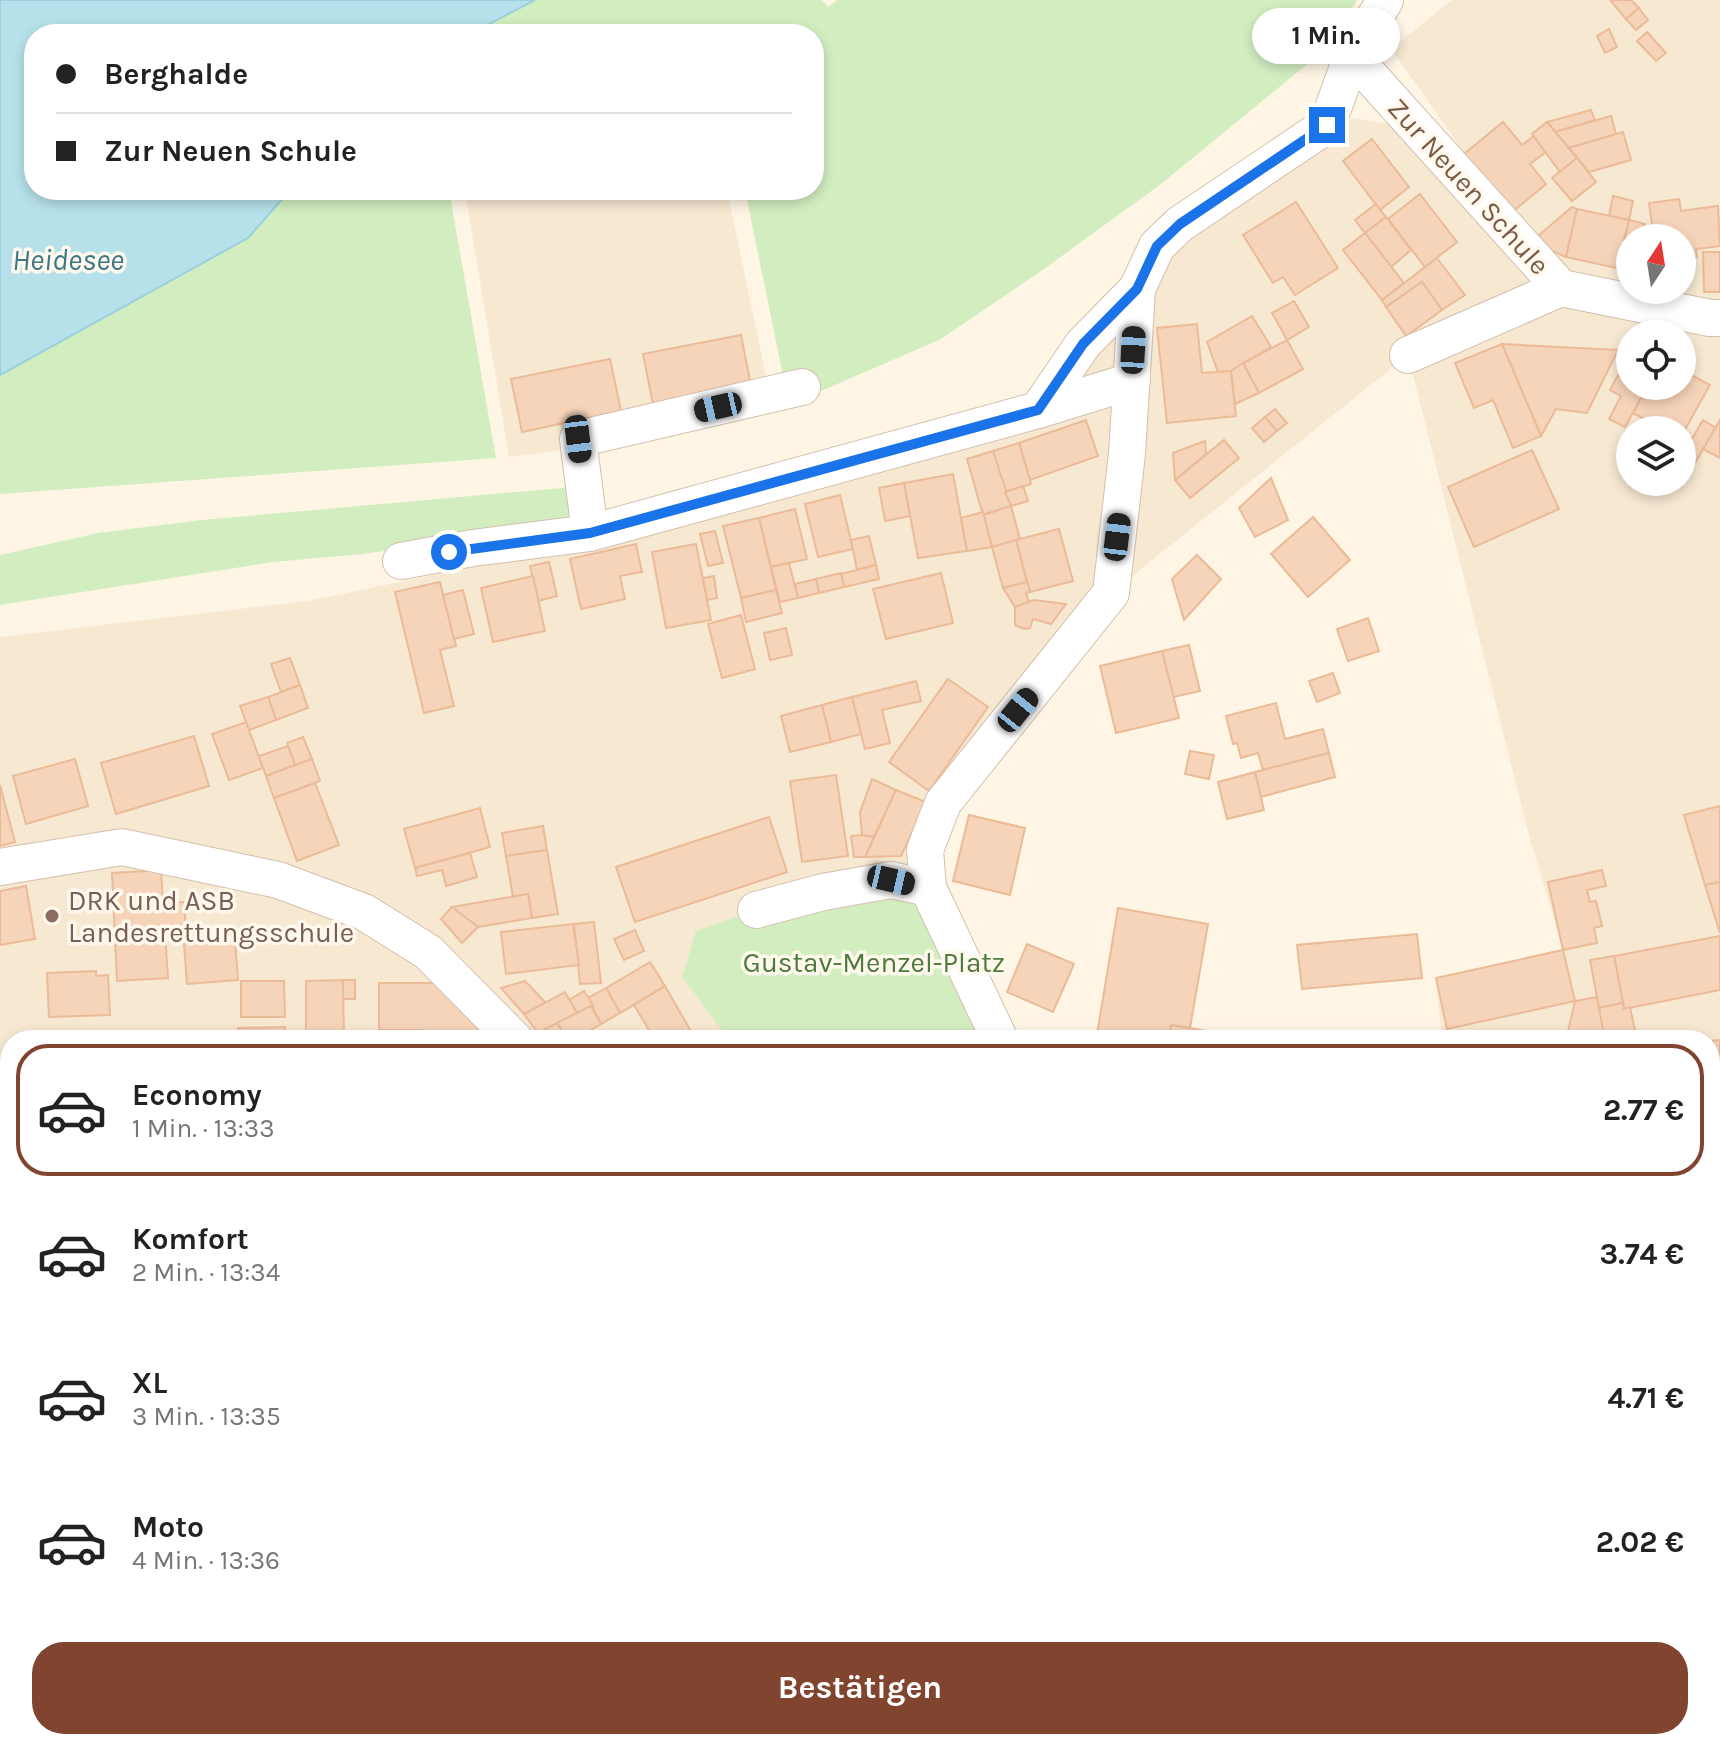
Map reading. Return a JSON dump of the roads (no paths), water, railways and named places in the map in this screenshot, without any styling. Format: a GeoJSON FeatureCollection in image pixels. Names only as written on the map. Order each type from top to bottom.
{"type":"FeatureCollection","features":[{"type":"Feature","properties":{"kind":"street"},"geometry":{"type":"LineString","coordinates":[[1038,410],[1083,344],[1137,289],[1157,246],[1180,224],[1327,125],[1352,56],[1385,0]]}},
{"type":"Feature","properties":{"kind":"street","name":"Zur Neuen Schule"},"geometry":{"type":"LineString","coordinates":[[1352,56],[1561,288]]}},
{"type":"Feature","properties":{"kind":"street","name":"Zur Neuen Schule"},"geometry":{"type":"LineString","coordinates":[[1408,355],[1561,288],[1717,321]]}},
{"type":"Feature","properties":{"kind":"street"},"geometry":{"type":"LineString","coordinates":[[995,1030],[928,888],[925,850],[943,803],[1111,593],[1127,454],[1137,289]]}},
{"type":"Feature","properties":{"kind":"street"},"geometry":{"type":"LineString","coordinates":[[401,561],[590,533],[1038,410],[1132,381]]}},
{"type":"Feature","properties":{"kind":"street"},"geometry":{"type":"LineString","coordinates":[[590,533],[578,439],[802,387]]}},
{"type":"Feature","properties":{"kind":"street"},"geometry":{"type":"LineString","coordinates":[[0,867],[122,847],[278,880],[364,912],[428,952],[505,1030]]}},
{"type":"Feature","properties":{"kind":"street"},"geometry":{"type":"LineString","coordinates":[[756,910],[823,892],[891,880],[928,888]]}},
{"type":"Feature","properties":{"kind":"water","name":"Heidesee"},"geometry":{"type":"Polygon","coordinates":[[[0,0],[535,0],[489,24],[24,24],[24,200],[281,200],[248,238],[0,375],[0,0]]]}},
{"type":"Feature","properties":{"kind":"place","name":"DRK und ASB Landesrettungsschule"},"geometry":{"type":"Point","coordinates":[52,916]}},
{"type":"Feature","properties":{"kind":"park label","name":"Gustav-Menzel-Platz"},"geometry":{"type":"Point","coordinates":[874,962]}}]}
